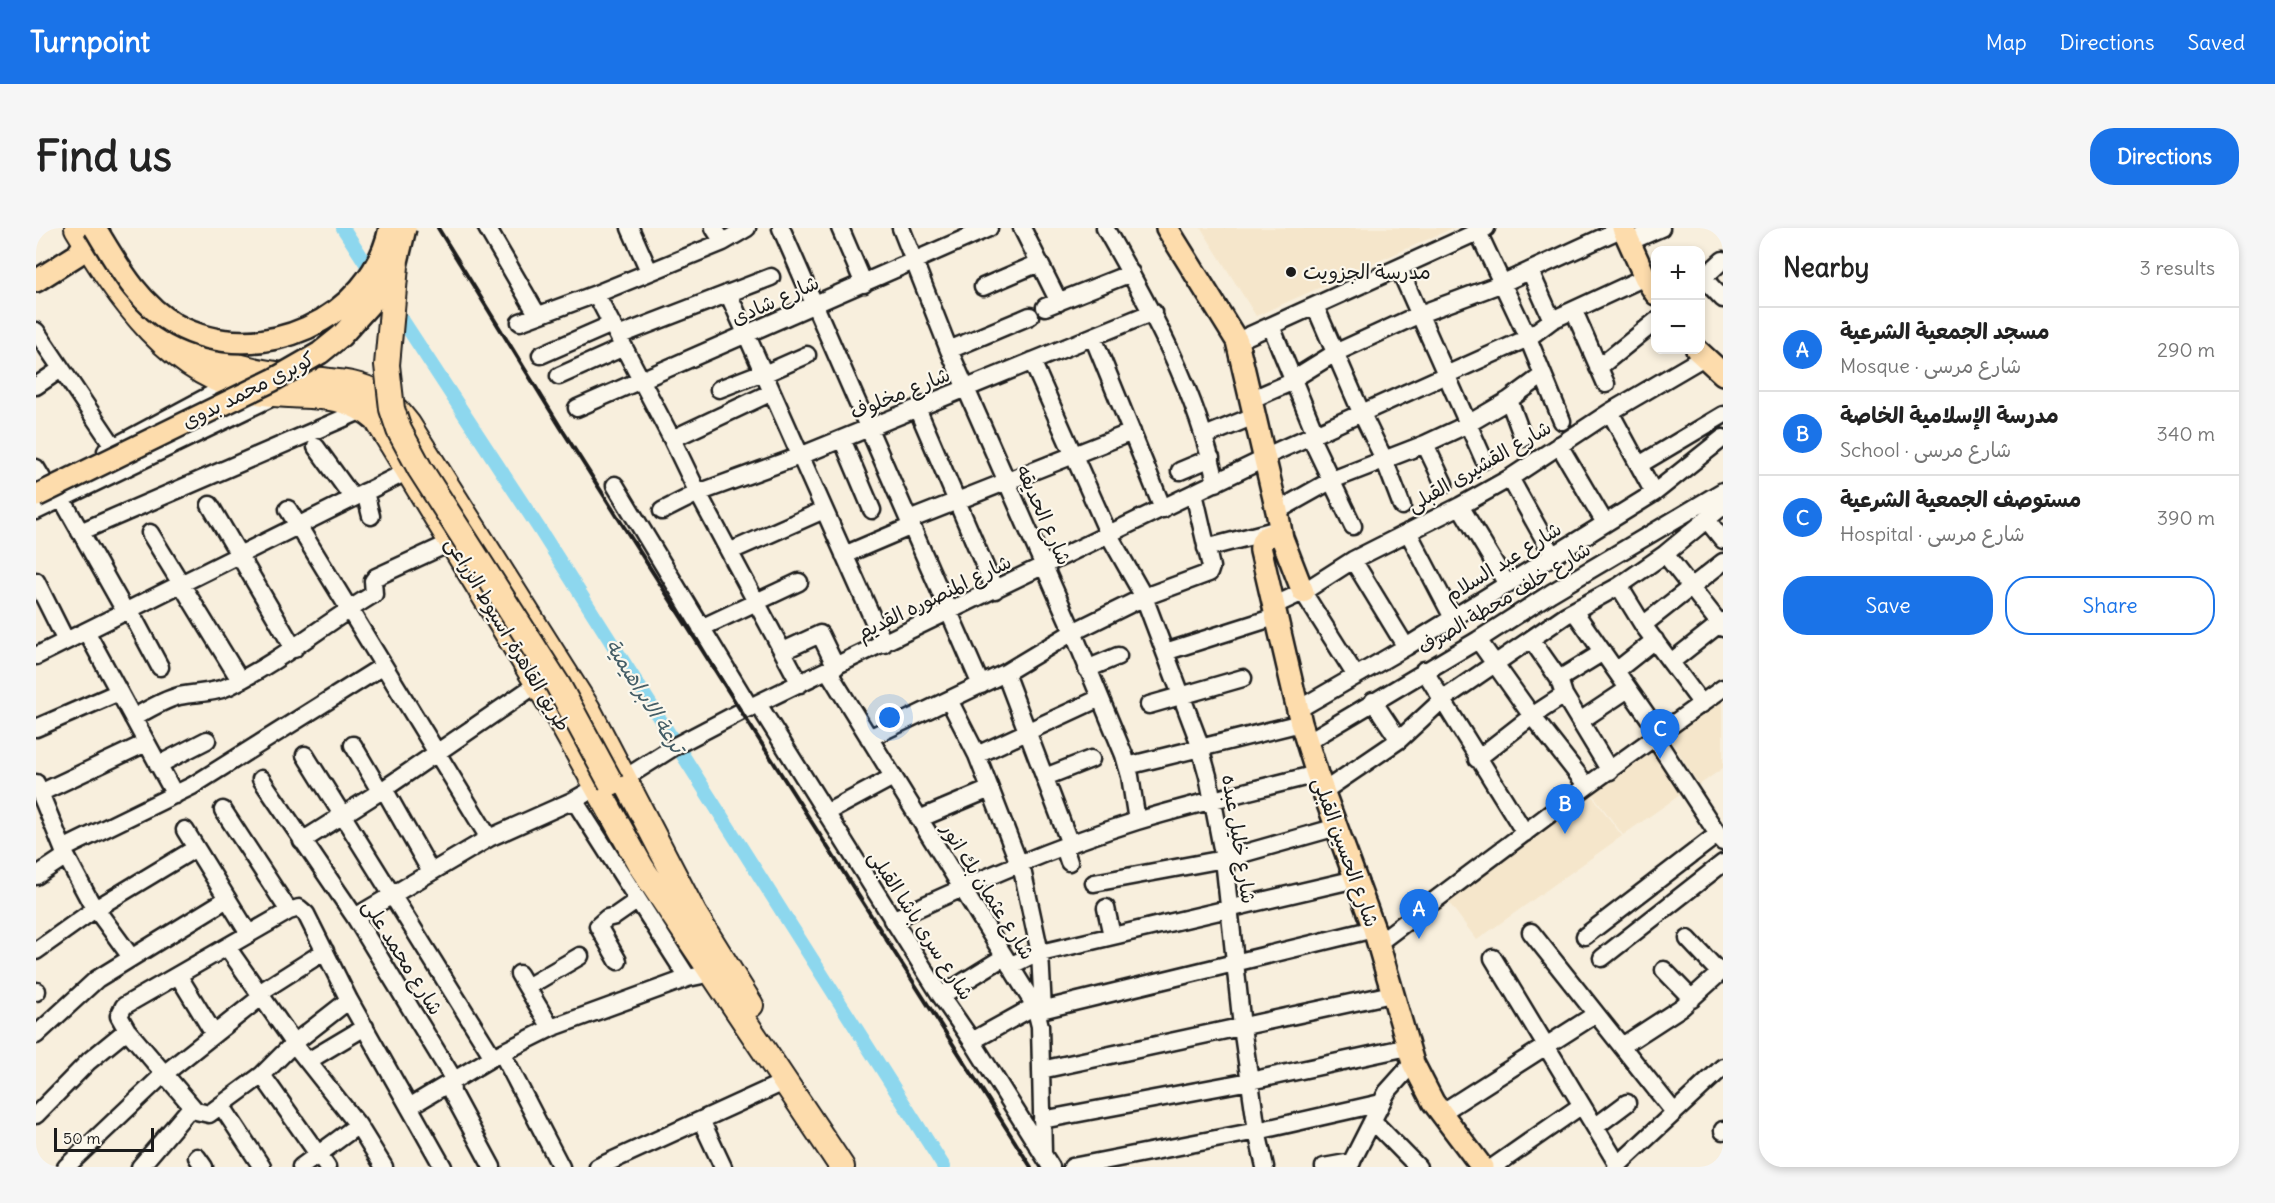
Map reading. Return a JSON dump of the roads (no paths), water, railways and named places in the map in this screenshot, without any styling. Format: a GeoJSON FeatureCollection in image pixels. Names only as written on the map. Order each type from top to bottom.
{"type":"FeatureCollection","features":[{"type":"Feature","properties":{"kind":"highway","name":"طريق القاهرة, اسيوط الزراعى"},"geometry":{"type":"LineString","coordinates":[[106,228],[150,297],[172,339],[236,367],[353,384],[375,392],[394,406],[408,424],[588,710],[677,905],[681,929],[784,1083],[843,1166]]}},
{"type":"Feature","properties":{"kind":"highway","name":"طريق القاهرة, اسيوط الزراعى"},"geometry":{"type":"LineString","coordinates":[[86,233],[131,308],[172,339],[205,375],[254,392],[346,400],[365,409],[377,420],[537,684],[619,779],[694,913],[751,1004],[843,1166]]}},
{"type":"Feature","properties":{"kind":"highway"},"geometry":{"type":"LineString","coordinates":[[396,266],[387,365],[388,387],[399,430],[420,469],[619,779]]}},
{"type":"Feature","properties":{"kind":"main road"},"geometry":{"type":"LineString","coordinates":[[36,266],[86,233],[106,228]]}},
{"type":"Feature","properties":{"kind":"main road"},"geometry":{"type":"LineString","coordinates":[[86,233],[116,262],[143,299],[160,315],[176,326],[196,334],[216,340],[240,343],[269,340],[294,334],[316,325],[336,312],[368,279],[380,259],[390,228]]}},
{"type":"Feature","properties":{"kind":"main road","name":"كوبرى محمد بدوى"},"geometry":{"type":"LineString","coordinates":[[39,489],[273,380],[312,358],[341,336],[379,294],[396,266],[405,228]]}},
{"type":"Feature","properties":{"kind":"main road"},"geometry":{"type":"LineString","coordinates":[[1167,228],[1237,341],[1280,526],[1303,592]]}},
{"type":"Feature","properties":{"kind":"main road"},"geometry":{"type":"LineString","coordinates":[[36,281],[77,255],[86,233]]}},
{"type":"Feature","properties":{"kind":"main road"},"geometry":{"type":"LineString","coordinates":[[1625,233],[1650,286]]}},
{"type":"Feature","properties":{"kind":"main road"},"geometry":{"type":"LineString","coordinates":[[1701,354],[1723,375]]}},
{"type":"Feature","properties":{"kind":"main road","name":"شارع الحسين القبلى"},"geometry":{"type":"LineString","coordinates":[[1280,526],[1275,534],[1266,536],[1260,547],[1302,725],[1320,782],[1376,936],[1411,1055],[1425,1089],[1482,1167]]}},
{"type":"Feature","properties":{"kind":"street"},"geometry":{"type":"LineString","coordinates":[[487,228],[537,314]]}},
{"type":"Feature","properties":{"kind":"street"},"geometry":{"type":"LineString","coordinates":[[630,228],[649,271]]}},
{"type":"Feature","properties":{"kind":"street"},"geometry":{"type":"LineString","coordinates":[[520,322],[596,294],[649,271],[718,235],[747,228]]}},
{"type":"Feature","properties":{"kind":"street"},"geometry":{"type":"LineString","coordinates":[[781,228],[981,684]]}},
{"type":"Feature","properties":{"kind":"street"},"geometry":{"type":"LineString","coordinates":[[840,228],[864,284]]}},
{"type":"Feature","properties":{"kind":"street","name":"شارع الحديقه"},"geometry":{"type":"LineString","coordinates":[[902,228],[949,350],[1073,632],[1128,765],[1137,821]]}},
{"type":"Feature","properties":{"kind":"street","name":"شارع شادى"},"geometry":{"type":"LineString","coordinates":[[577,408],[747,336],[989,228]]}},
{"type":"Feature","properties":{"kind":"street"},"geometry":{"type":"LineString","coordinates":[[1022,228],[1039,263],[1052,304],[1131,273]]}},
{"type":"Feature","properties":{"kind":"street"},"geometry":{"type":"LineString","coordinates":[[1105,228],[1153,312],[1205,436],[1216,483]]}},
{"type":"Feature","properties":{"kind":"street"},"geometry":{"type":"LineString","coordinates":[[1205,436],[1335,353],[1420,314],[1530,271],[1594,234],[1661,228]]}},
{"type":"Feature","properties":{"kind":"street"},"geometry":{"type":"LineString","coordinates":[[1237,341],[1482,230],[1562,421]]}},
{"type":"Feature","properties":{"kind":"street"},"geometry":{"type":"LineString","coordinates":[[1705,277],[1723,260]]}},
{"type":"Feature","properties":{"kind":"street"},"geometry":{"type":"LineString","coordinates":[[983,288],[1039,263]]}},
{"type":"Feature","properties":{"kind":"street"},"geometry":{"type":"LineString","coordinates":[[1399,268],[1484,460]]}},
{"type":"Feature","properties":{"kind":"street"},"geometry":{"type":"LineString","coordinates":[[1530,271],[1552,320]]}},
{"type":"Feature","properties":{"kind":"street"},"geometry":{"type":"LineString","coordinates":[[541,355],[618,336],[771,277]]}},
{"type":"Feature","properties":{"kind":"street"},"geometry":{"type":"LineString","coordinates":[[1705,283],[1723,299]]}},
{"type":"Feature","properties":{"kind":"street","name":"شارع المنصوره القديم"},"geometry":{"type":"LineString","coordinates":[[355,917],[489,838],[619,779],[677,745],[754,706],[950,613],[1313,434],[1528,338],[1552,320],[1650,286]]}},
{"type":"Feature","properties":{"kind":"street"},"geometry":{"type":"LineString","coordinates":[[596,294],[698,493],[800,684]]}},
{"type":"Feature","properties":{"kind":"street"},"geometry":{"type":"LineString","coordinates":[[728,294],[884,644]]}},
{"type":"Feature","properties":{"kind":"street"},"geometry":{"type":"LineString","coordinates":[[1315,306],[1384,459],[1402,506]]}},
{"type":"Feature","properties":{"kind":"street"},"geometry":{"type":"LineString","coordinates":[[1574,311],[1606,384]]}},
{"type":"Feature","properties":{"kind":"street","name":"شارع مخلوف"},"geometry":{"type":"LineString","coordinates":[[662,511],[698,493],[800,456],[1153,312]]}},
{"type":"Feature","properties":{"kind":"street"},"geometry":{"type":"LineString","coordinates":[[949,350],[1030,316]]}},
{"type":"Feature","properties":{"kind":"street"},"geometry":{"type":"LineString","coordinates":[[1598,368],[1651,325]]}},
{"type":"Feature","properties":{"kind":"street"},"geometry":{"type":"LineString","coordinates":[[1271,326],[1294,380],[1313,434],[1353,526]]}},
{"type":"Feature","properties":{"kind":"street"},"geometry":{"type":"LineString","coordinates":[[36,332],[114,447]]}},
{"type":"Feature","properties":{"kind":"street"},"geometry":{"type":"LineString","coordinates":[[559,376],[618,336]]}},
{"type":"Feature","properties":{"kind":"street"},"geometry":{"type":"LineString","coordinates":[[1093,337],[1162,509]]}},
{"type":"Feature","properties":{"kind":"street","name":"شارع القشيرى القبلى"},"geometry":{"type":"LineString","coordinates":[[1165,651],[1274,611],[1353,560],[1460,507],[1510,478],[1698,354]]}},
{"type":"Feature","properties":{"kind":"street"},"geometry":{"type":"LineString","coordinates":[[719,389],[807,355]]}},
{"type":"Feature","properties":{"kind":"street","name":"شارع خليل عبده"},"geometry":{"type":"LineString","coordinates":[[1032,361],[1109,535],[1144,597],[1201,748],[1224,859],[1242,1027],[1257,1131],[1265,1167]]}},
{"type":"Feature","properties":{"kind":"street"},"geometry":{"type":"LineString","coordinates":[[36,386],[61,369]]}},
{"type":"Feature","properties":{"kind":"street"},"geometry":{"type":"LineString","coordinates":[[1206,548],[1280,526],[1332,480],[1425,444],[1468,424],[1509,400],[1543,375]]}},
{"type":"Feature","properties":{"kind":"street"},"geometry":{"type":"LineString","coordinates":[[36,468],[39,489],[229,385]]}},
{"type":"Feature","properties":{"kind":"street"},"geometry":{"type":"LineString","coordinates":[[672,439],[772,392]]}},
{"type":"Feature","properties":{"kind":"street"},"geometry":{"type":"LineString","coordinates":[[36,511],[277,395]]}},
{"type":"Feature","properties":{"kind":"street"},"geometry":{"type":"LineString","coordinates":[[1509,400],[1523,438]]}},
{"type":"Feature","properties":{"kind":"street"},"geometry":{"type":"LineString","coordinates":[[917,408],[995,590]]}},
{"type":"Feature","properties":{"kind":"street"},"geometry":{"type":"LineString","coordinates":[[80,532],[365,409]]}},
{"type":"Feature","properties":{"kind":"street"},"geometry":{"type":"LineString","coordinates":[[1610,412],[1653,493]]}},
{"type":"Feature","properties":{"kind":"street"},"geometry":{"type":"LineString","coordinates":[[1639,465],[1723,415]]}},
{"type":"Feature","properties":{"kind":"street"},"geometry":{"type":"LineString","coordinates":[[844,555],[1006,480],[1132,432]]}},
{"type":"Feature","properties":{"kind":"street","name":"شارع عبد السلام"},"geometry":{"type":"LineString","coordinates":[[1302,725],[1356,676],[1653,493],[1723,438]]}},
{"type":"Feature","properties":{"kind":"street"},"geometry":{"type":"LineString","coordinates":[[842,439],[872,510]]}},
{"type":"Feature","properties":{"kind":"street"},"geometry":{"type":"LineString","coordinates":[[1425,444],[1443,484]]}},
{"type":"Feature","properties":{"kind":"street"},"geometry":{"type":"LineString","coordinates":[[1559,445],[1605,523]]}},
{"type":"Feature","properties":{"kind":"street"},"geometry":{"type":"LineString","coordinates":[[316,447],[359,495],[371,516]]}},
{"type":"Feature","properties":{"kind":"street"},"geometry":{"type":"LineString","coordinates":[[1180,471],[1211,458]]}},
{"type":"Feature","properties":{"kind":"street"},"geometry":{"type":"LineString","coordinates":[[36,656],[408,471]]}},
{"type":"Feature","properties":{"kind":"street"},"geometry":{"type":"LineString","coordinates":[[1510,478],[1553,555]]}},
{"type":"Feature","properties":{"kind":"street","name":"شارع سرى باشا القبلى"},"geometry":{"type":"LineString","coordinates":[[615,485],[701,628],[826,813],[940,996],[972,1041],[1047,1161]]}},
{"type":"Feature","properties":{"kind":"street","name":"شارع خلف محطة الصرف"},"geometry":{"type":"LineString","coordinates":[[1302,725],[1373,701],[1478,640],[1551,592],[1723,491]]}},
{"type":"Feature","properties":{"kind":"street"},"geometry":{"type":"LineString","coordinates":[[869,738],[1005,673],[1073,632],[1144,597],[1209,573],[1211,567],[1194,494]]}},
{"type":"Feature","properties":{"kind":"street"},"geometry":{"type":"LineString","coordinates":[[62,499],[160,667]]}},
{"type":"Feature","properties":{"kind":"street"},"geometry":{"type":"LineString","coordinates":[[210,505],[294,649]]}},
{"type":"Feature","properties":{"kind":"street"},"geometry":{"type":"LineString","coordinates":[[892,920],[1019,864],[1068,851],[1137,821],[1213,801],[1320,782],[1399,740],[1442,700],[1570,613],[1619,586],[1665,554],[1723,506]]}},
{"type":"Feature","properties":{"kind":"street"},"geometry":{"type":"LineString","coordinates":[[1460,507],[1507,584]]}},
{"type":"Feature","properties":{"kind":"street"},"geometry":{"type":"LineString","coordinates":[[288,509],[489,838]]}},
{"type":"Feature","properties":{"kind":"street"},"geometry":{"type":"LineString","coordinates":[[731,551],[824,510]]}},
{"type":"Feature","properties":{"kind":"street"},"geometry":{"type":"LineString","coordinates":[[1707,520],[1723,540]]}},
{"type":"Feature","properties":{"kind":"street"},"geometry":{"type":"LineString","coordinates":[[1408,532],[1453,618]]}},
{"type":"Feature","properties":{"kind":"street"},"geometry":{"type":"LineString","coordinates":[[150,533],[240,680]]}},
{"type":"Feature","properties":{"kind":"street"},"geometry":{"type":"LineString","coordinates":[[133,718],[173,698],[216,691],[240,680],[294,649],[349,609],[374,594],[373,581],[376,577],[452,543]]}},
{"type":"Feature","properties":{"kind":"street"},"geometry":{"type":"LineString","coordinates":[[1665,554],[1722,624],[1671,662]]}},
{"type":"Feature","properties":{"kind":"street"},"geometry":{"type":"LineString","coordinates":[[1353,560],[1406,647]]}},
{"type":"Feature","properties":{"kind":"street"},"geometry":{"type":"LineString","coordinates":[[1643,625],[1723,562]]}},
{"type":"Feature","properties":{"kind":"street"},"geometry":{"type":"LineString","coordinates":[[701,628],[799,582]]}},
{"type":"Feature","properties":{"kind":"street"},"geometry":{"type":"LineString","coordinates":[[37,586],[66,641]]}},
{"type":"Feature","properties":{"kind":"street"},"geometry":{"type":"LineString","coordinates":[[1619,586],[1643,625],[1702,704]]}},
{"type":"Feature","properties":{"kind":"street"},"geometry":{"type":"LineString","coordinates":[[1303,592],[1356,676]]}},
{"type":"Feature","properties":{"kind":"street"},"geometry":{"type":"LineString","coordinates":[[1551,592],[1616,671],[1720,838],[1635,897],[1585,936]]}},
{"type":"Feature","properties":{"kind":"street"},"geometry":{"type":"LineString","coordinates":[[86,631],[175,795]]}},
{"type":"Feature","properties":{"kind":"street","name":"شارع عثمان بك انور"},"geometry":{"type":"LineString","coordinates":[[783,651],[821,634],[832,669],[869,738],[1038,1009],[1042,1120],[1047,1161]]}},
{"type":"Feature","properties":{"kind":"street"},"geometry":{"type":"LineString","coordinates":[[1531,639],[1559,679],[1564,695],[1610,771]]}},
{"type":"Feature","properties":{"kind":"street"},"geometry":{"type":"LineString","coordinates":[[1478,640],[1532,716],[1587,786]]}},
{"type":"Feature","properties":{"kind":"street"},"geometry":{"type":"LineString","coordinates":[[1616,671],[1655,640]]}},
{"type":"Feature","properties":{"kind":"street"},"geometry":{"type":"LineString","coordinates":[[1559,679],[1602,652]]}},
{"type":"Feature","properties":{"kind":"street"},"geometry":{"type":"LineString","coordinates":[[1087,669],[1118,656]]}},
{"type":"Feature","properties":{"kind":"street"},"geometry":{"type":"LineString","coordinates":[[36,876],[64,853],[208,777],[383,666]]}},
{"type":"Feature","properties":{"kind":"street"},"geometry":{"type":"LineString","coordinates":[[1424,670],[1525,834]]}},
{"type":"Feature","properties":{"kind":"street"},"geometry":{"type":"LineString","coordinates":[[1005,673],[1045,777],[1068,851]]}},
{"type":"Feature","properties":{"kind":"street"},"geometry":{"type":"LineString","coordinates":[[1149,705],[1244,678]]}},
{"type":"Feature","properties":{"kind":"street"},"geometry":{"type":"LineString","coordinates":[[302,841],[382,790],[537,684]]}},
{"type":"Feature","properties":{"kind":"street"},"geometry":{"type":"LineString","coordinates":[[972,1041],[1038,1009],[1235,963],[1376,936],[1525,834],[1587,786],[1723,688]]}},
{"type":"Feature","properties":{"kind":"street"},"geometry":{"type":"LineString","coordinates":[[1580,721],[1628,689]]}},
{"type":"Feature","properties":{"kind":"street"},"geometry":{"type":"LineString","coordinates":[[36,728],[119,692]]}},
{"type":"Feature","properties":{"kind":"street"},"geometry":{"type":"LineString","coordinates":[[1478,759],[1532,716],[1564,695]]}},
{"type":"Feature","properties":{"kind":"street"},"geometry":{"type":"LineString","coordinates":[[976,755],[1100,699]]}},
{"type":"Feature","properties":{"kind":"street"},"geometry":{"type":"LineString","coordinates":[[949,700],[976,755],[1019,864],[1040,953],[1038,1009]]}},
{"type":"Feature","properties":{"kind":"street"},"geometry":{"type":"LineString","coordinates":[[1373,701],[1399,740]]}},
{"type":"Feature","properties":{"kind":"street"},"geometry":{"type":"LineString","coordinates":[[1128,765],[1302,725]]}},
{"type":"Feature","properties":{"kind":"street"},"geometry":{"type":"LineString","coordinates":[[158,765],[207,740]]}},
{"type":"Feature","properties":{"kind":"street"},"geometry":{"type":"LineString","coordinates":[[131,957],[95,909],[64,853],[39,798],[146,743]]}},
{"type":"Feature","properties":{"kind":"street"},"geometry":{"type":"LineString","coordinates":[[353,745],[431,872]]}},
{"type":"Feature","properties":{"kind":"street"},"geometry":{"type":"LineString","coordinates":[[305,755],[391,895],[498,1055],[561,1167]]}},
{"type":"Feature","properties":{"kind":"street"},"geometry":{"type":"LineString","coordinates":[[1045,777],[1091,759]]}},
{"type":"Feature","properties":{"kind":"street"},"geometry":{"type":"LineString","coordinates":[[826,813],[893,777]]}},
{"type":"Feature","properties":{"kind":"street","name":"شارع محمد على"},"geometry":{"type":"LineString","coordinates":[[261,779],[355,917],[452,1075],[452,1093],[492,1167]]}},
{"type":"Feature","properties":{"kind":"street"},"geometry":{"type":"LineString","coordinates":[[919,819],[990,789]]}},
{"type":"Feature","properties":{"kind":"street"},"geometry":{"type":"LineString","coordinates":[[574,800],[688,978]]}},
{"type":"Feature","properties":{"kind":"street"},"geometry":{"type":"LineString","coordinates":[[223,810],[289,911]]}},
{"type":"Feature","properties":{"kind":"street"},"geometry":{"type":"LineString","coordinates":[[1094,883],[1224,859],[1336,827]]}},
{"type":"Feature","properties":{"kind":"street"},"geometry":{"type":"LineString","coordinates":[[185,830],[249,934]]}},
{"type":"Feature","properties":{"kind":"street"},"geometry":{"type":"LineString","coordinates":[[36,951],[95,909],[196,848]]}},
{"type":"Feature","properties":{"kind":"street"},"geometry":{"type":"LineString","coordinates":[[1602,958],[1723,863]]}},
{"type":"Feature","properties":{"kind":"street"},"geometry":{"type":"LineString","coordinates":[[940,996],[1007,961],[1356,879]]}},
{"type":"Feature","properties":{"kind":"street"},"geometry":{"type":"LineString","coordinates":[[1635,897],[1652,919]]}},
{"type":"Feature","properties":{"kind":"street"},"geometry":{"type":"LineString","coordinates":[[36,1035],[97,979],[227,899]]}},
{"type":"Feature","properties":{"kind":"street"},"geometry":{"type":"LineString","coordinates":[[618,961],[598,926],[607,918],[615,916],[638,900]]}},
{"type":"Feature","properties":{"kind":"street"},"geometry":{"type":"LineString","coordinates":[[349,1000],[294,1044],[262,1075],[209,1114],[196,1111],[127,1030],[119,1016],[124,1006],[294,908],[303,910],[326,951],[349,1000],[443,1167]]}},
{"type":"Feature","properties":{"kind":"street"},"geometry":{"type":"LineString","coordinates":[[1106,908],[1112,936]]}},
{"type":"Feature","properties":{"kind":"street"},"geometry":{"type":"LineString","coordinates":[[1531,932],[1674,1112]]}},
{"type":"Feature","properties":{"kind":"street"},"geometry":{"type":"LineString","coordinates":[[1622,1046],[1692,999],[1722,971],[1688,939]]}},
{"type":"Feature","properties":{"kind":"street"},"geometry":{"type":"LineString","coordinates":[[227,947],[294,1044],[358,1125],[384,1167]]}},
{"type":"Feature","properties":{"kind":"street"},"geometry":{"type":"LineString","coordinates":[[66,1167],[164,1074],[260,995],[326,951]]}},
{"type":"Feature","properties":{"kind":"street"},"geometry":{"type":"LineString","coordinates":[[551,1028],[523,981],[580,956]]}},
{"type":"Feature","properties":{"kind":"street"},"geometry":{"type":"LineString","coordinates":[[1492,958],[1617,1166],[1723,1067]]}},
{"type":"Feature","properties":{"kind":"street"},"geometry":{"type":"LineString","coordinates":[[1664,970],[1692,999]]}},
{"type":"Feature","properties":{"kind":"street"},"geometry":{"type":"LineString","coordinates":[[409,1107],[498,1055],[551,1028],[688,978],[711,973]]}},
{"type":"Feature","properties":{"kind":"street"},"geometry":{"type":"LineString","coordinates":[[178,975],[214,1034]]}},
{"type":"Feature","properties":{"kind":"street"},"geometry":{"type":"LineString","coordinates":[[1041,1070],[1392,994]]}},
{"type":"Feature","properties":{"kind":"street"},"geometry":{"type":"LineString","coordinates":[[1441,1113],[1596,1014]]}},
{"type":"Feature","properties":{"kind":"street"},"geometry":{"type":"LineString","coordinates":[[309,1061],[365,1027]]}},
{"type":"Feature","properties":{"kind":"street"},"geometry":{"type":"LineString","coordinates":[[36,1115],[89,1061],[127,1030]]}},
{"type":"Feature","properties":{"kind":"street"},"geometry":{"type":"LineString","coordinates":[[1042,1120],[1250,1081],[1411,1055]]}},
{"type":"Feature","properties":{"kind":"street"},"geometry":{"type":"LineString","coordinates":[[1324,1167],[1351,1164],[1381,1103],[1411,1055]]}},
{"type":"Feature","properties":{"kind":"street"},"geometry":{"type":"LineString","coordinates":[[262,1075],[323,1160]]}},
{"type":"Feature","properties":{"kind":"street"},"geometry":{"type":"LineString","coordinates":[[598,1167],[630,1161],[701,1120],[784,1083]]}},
{"type":"Feature","properties":{"kind":"street"},"geometry":{"type":"LineString","coordinates":[[1072,1167],[1257,1131],[1381,1103]]}},
{"type":"Feature","properties":{"kind":"street"},"geometry":{"type":"LineString","coordinates":[[1595,1127],[1627,1103]]}},
{"type":"Feature","properties":{"kind":"street"},"geometry":{"type":"LineString","coordinates":[[221,1105],[262,1167]]}},
{"type":"Feature","properties":{"kind":"street"},"geometry":{"type":"LineString","coordinates":[[1493,1167],[1582,1105]]}},
{"type":"Feature","properties":{"kind":"street"},"geometry":{"type":"LineString","coordinates":[[140,1167],[192,1106]]}},
{"type":"Feature","properties":{"kind":"street"},"geometry":{"type":"LineString","coordinates":[[701,1120],[723,1167]]}},
{"type":"Feature","properties":{"kind":"street"},"geometry":{"type":"LineString","coordinates":[[1373,1120],[1418,1167]]}},
{"type":"Feature","properties":{"kind":"street"},"geometry":{"type":"LineString","coordinates":[[301,1167],[323,1160],[358,1125]]}},
{"type":"Feature","properties":{"kind":"waterway","name":"ترعة الابراهيمية"},"geometry":{"type":"LineString","coordinates":[[343,228],[374,276]]}},
{"type":"Feature","properties":{"kind":"waterway","name":"ترعة الابراهيمية"},"geometry":{"type":"LineString","coordinates":[[394,307],[540,530],[944,1167]]}},
{"type":"Feature","properties":{"kind":"railway"},"geometry":{"type":"LineString","coordinates":[[438,228],[561,428],[1031,1167]]}},
{"type":"Feature","properties":{"kind":"place","name":"مدرسة الجزويت"},"geometry":{"type":"Point","coordinates":[1291,272]}},
{"type":"Feature","properties":{"kind":"place","name":"مستوصف الجمعية الشرعية"},"geometry":{"type":"Point","coordinates":[1660,759]}},
{"type":"Feature","properties":{"kind":"place","name":"مدرسة الإسلامية الخاصة"},"geometry":{"type":"Point","coordinates":[1565,834]}},
{"type":"Feature","properties":{"kind":"place","name":"مسجد الجمعية الشرعية"},"geometry":{"type":"Point","coordinates":[1419,939]}}]}
